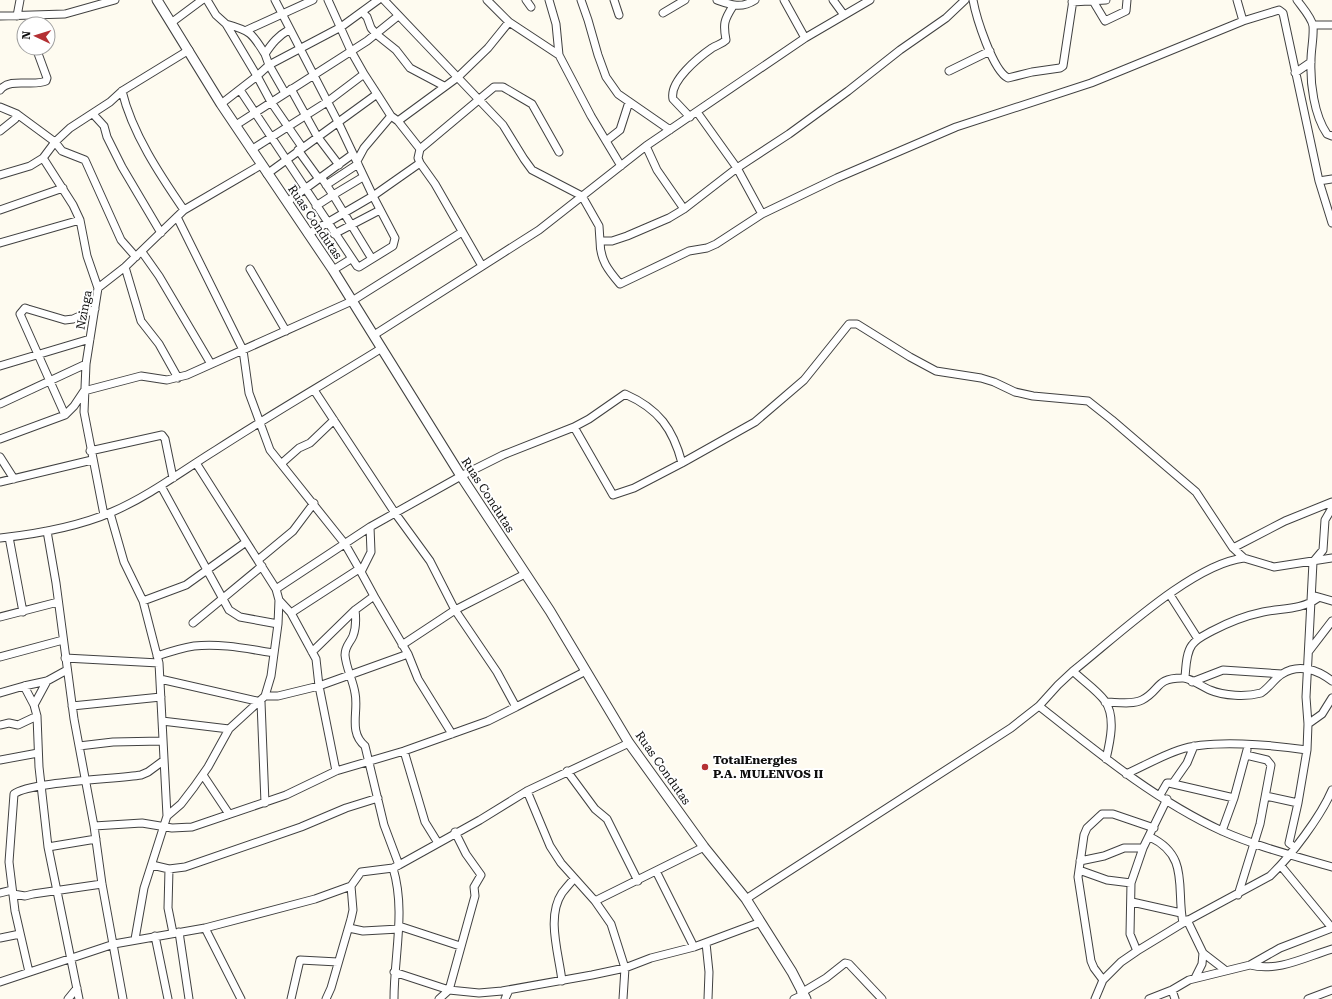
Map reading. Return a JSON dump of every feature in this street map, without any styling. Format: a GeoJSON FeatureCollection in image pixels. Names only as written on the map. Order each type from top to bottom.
{"type":"FeatureCollection","features":[{"type":"Feature","properties":{"kind":"street"},"geometry":{"type":"LineString","coordinates":[[20,0],[21,16],[65,14],[115,0]]}},
{"type":"Feature","properties":{"kind":"street","name":"Ruas Condutas"},"geometry":{"type":"LineString","coordinates":[[157,0],[221,104],[333,270],[461,476],[550,612],[630,743],[704,846],[746,899],[761,922],[792,972],[801,996]]}},
{"type":"Feature","properties":{"kind":"street"},"geometry":{"type":"LineString","coordinates":[[171,23],[202,0]]}},
{"type":"Feature","properties":{"kind":"street"},"geometry":{"type":"LineString","coordinates":[[207,0],[216,14],[226,24],[300,149],[333,195],[372,259]]}},
{"type":"Feature","properties":{"kind":"street"},"geometry":{"type":"LineString","coordinates":[[240,90],[272,136],[334,234],[358,267],[393,246],[396,242],[395,238],[363,177],[338,122],[275,0]]}},
{"type":"Feature","properties":{"kind":"street"},"geometry":{"type":"LineString","coordinates":[[247,30],[313,0]]}},
{"type":"Feature","properties":{"kind":"street"},"geometry":{"type":"LineString","coordinates":[[328,0],[351,51],[364,74],[391,116],[398,121],[420,149]]}},
{"type":"Feature","properties":{"kind":"street"},"geometry":{"type":"LineString","coordinates":[[221,104],[269,65],[341,27],[378,0]]}},
{"type":"Feature","properties":{"kind":"street"},"geometry":{"type":"LineString","coordinates":[[384,0],[507,129],[532,170],[582,196],[599,226],[600,250],[606,267],[620,284],[689,251],[707,248],[716,244],[762,214],[837,178],[956,127],[1091,83],[1243,21],[1279,10],[1282,11],[1319,180],[1332,223]]}},
{"type":"Feature","properties":{"kind":"street"},"geometry":{"type":"LineString","coordinates":[[487,0],[509,22],[559,55]]}},
{"type":"Feature","properties":{"kind":"street"},"geometry":{"type":"LineString","coordinates":[[526,0],[531,7]]}},
{"type":"Feature","properties":{"kind":"street"},"geometry":{"type":"LineString","coordinates":[[549,0],[556,24],[559,55],[591,116],[620,166]]}},
{"type":"Feature","properties":{"kind":"street"},"geometry":{"type":"LineString","coordinates":[[581,0],[606,77],[618,94],[670,130]]}},
{"type":"Feature","properties":{"kind":"street"},"geometry":{"type":"LineString","coordinates":[[614,0],[619,15]]}},
{"type":"Feature","properties":{"kind":"street"},"geometry":{"type":"LineString","coordinates":[[663,13],[686,0]]}},
{"type":"Feature","properties":{"kind":"street"},"geometry":{"type":"LineString","coordinates":[[717,0],[733,6],[743,6],[755,0]]}},
{"type":"Feature","properties":{"kind":"street"},"geometry":{"type":"LineString","coordinates":[[784,0],[805,38]]}},
{"type":"Feature","properties":{"kind":"street"},"geometry":{"type":"LineString","coordinates":[[833,0],[844,15]]}},
{"type":"Feature","properties":{"kind":"street"},"geometry":{"type":"LineString","coordinates":[[374,335],[539,230],[646,146],[805,38],[870,0]]}},
{"type":"Feature","properties":{"kind":"street"},"geometry":{"type":"LineString","coordinates":[[600,242],[612,241],[627,236],[670,218],[684,210],[737,168],[789,134],[848,92],[873,70],[946,18],[966,0]]}},
{"type":"Feature","properties":{"kind":"street"},"geometry":{"type":"LineString","coordinates":[[972,0],[978,24],[990,51],[1003,76],[1008,78],[1032,72],[1060,68],[1064,61],[1072,1],[1106,0]]}},
{"type":"Feature","properties":{"kind":"street"},"geometry":{"type":"LineString","coordinates":[[1093,1],[1105,21],[1126,11],[1127,0]]}},
{"type":"Feature","properties":{"kind":"street"},"geometry":{"type":"LineString","coordinates":[[1237,0],[1243,21]]}},
{"type":"Feature","properties":{"kind":"street"},"geometry":{"type":"LineString","coordinates":[[1297,0],[1313,25],[1311,62],[1312,83],[1318,115],[1327,134],[1332,136]]}},
{"type":"Feature","properties":{"kind":"street"},"geometry":{"type":"LineString","coordinates":[[690,117],[673,99],[673,89],[685,71],[705,53],[726,40],[723,27],[733,6]]}},
{"type":"Feature","properties":{"kind":"street"},"geometry":{"type":"LineString","coordinates":[[362,12],[368,17],[371,28],[376,34],[396,50],[412,70],[444,86]]}},
{"type":"Feature","properties":{"kind":"street"},"geometry":{"type":"LineString","coordinates":[[0,16],[16,16]]}},
{"type":"Feature","properties":{"kind":"street"},"geometry":{"type":"LineString","coordinates":[[236,126],[313,74],[351,51],[376,34],[398,16]]}},
{"type":"Feature","properties":{"kind":"street"},"geometry":{"type":"LineString","coordinates":[[398,121],[458,77],[488,48],[509,22]]}},
{"type":"Feature","properties":{"kind":"street"},"geometry":{"type":"LineString","coordinates":[[226,24],[247,30],[254,38],[265,54],[269,65],[306,116],[317,136],[339,165]]}},
{"type":"Feature","properties":{"kind":"street"},"geometry":{"type":"LineString","coordinates":[[1313,25],[1332,25]]}},
{"type":"Feature","properties":{"kind":"street"},"geometry":{"type":"LineString","coordinates":[[265,54],[279,35],[290,29]]}},
{"type":"Feature","properties":{"kind":"street"},"geometry":{"type":"LineString","coordinates":[[0,174],[30,166],[43,158],[55,142],[70,128],[93,114],[122,91],[189,50]]}},
{"type":"Feature","properties":{"kind":"street"},"geometry":{"type":"LineString","coordinates":[[949,71],[990,51]]}},
{"type":"Feature","properties":{"kind":"street"},"geometry":{"type":"LineString","coordinates":[[0,90],[2,87],[13,84],[46,81],[47,78],[39,56]]}},
{"type":"Feature","properties":{"kind":"street"},"geometry":{"type":"LineString","coordinates":[[1295,73],[1311,62]]}},
{"type":"Feature","properties":{"kind":"street"},"geometry":{"type":"LineString","coordinates":[[252,150],[327,102],[364,74]]}},
{"type":"Feature","properties":{"kind":"street"},"geometry":{"type":"LineString","coordinates":[[482,266],[435,184],[420,163],[418,158],[420,149],[479,100],[497,87],[504,87],[528,100],[536,108],[559,152]]}},
{"type":"Feature","properties":{"kind":"street"},"geometry":{"type":"LineString","coordinates":[[122,91],[134,128],[167,185],[184,210]]}},
{"type":"Feature","properties":{"kind":"street"},"geometry":{"type":"LineString","coordinates":[[267,174],[317,136],[377,94]]}},
{"type":"Feature","properties":{"kind":"street"},"geometry":{"type":"LineString","coordinates":[[606,141],[620,130],[629,102]]}},
{"type":"Feature","properties":{"kind":"street"},"geometry":{"type":"LineString","coordinates":[[0,108],[17,114],[55,142],[62,151],[85,160],[121,240],[136,257]]}},
{"type":"Feature","properties":{"kind":"street"},"geometry":{"type":"LineString","coordinates":[[697,112],[737,168],[762,214]]}},
{"type":"Feature","properties":{"kind":"street"},"geometry":{"type":"LineString","coordinates":[[0,131],[15,119],[17,114]]}},
{"type":"Feature","properties":{"kind":"street"},"geometry":{"type":"LineString","coordinates":[[93,114],[104,126],[107,137],[125,173],[161,233]]}},
{"type":"Feature","properties":{"kind":"street"},"geometry":{"type":"LineString","coordinates":[[326,185],[357,163],[364,148],[391,116]]}},
{"type":"Feature","properties":{"kind":"street"},"geometry":{"type":"LineString","coordinates":[[646,146],[657,170],[684,210]]}},
{"type":"Feature","properties":{"kind":"street"},"geometry":{"type":"LineString","coordinates":[[287,202],[353,154]]}},
{"type":"Feature","properties":{"kind":"street"},"geometry":{"type":"LineString","coordinates":[[43,158],[63,188],[80,220],[87,256],[98,288]]}},
{"type":"Feature","properties":{"kind":"street"},"geometry":{"type":"LineString","coordinates":[[308,234],[373,196],[420,163]]}},
{"type":"Feature","properties":{"kind":"street","name":"Nzinga"},"geometry":{"type":"LineString","coordinates":[[167,816],[158,660],[143,601],[124,562],[107,514],[92,460],[84,419],[86,364],[98,288],[142,252],[184,210],[261,165]]}},
{"type":"Feature","properties":{"kind":"street"},"geometry":{"type":"LineString","coordinates":[[316,206],[363,177]]}},
{"type":"Feature","properties":{"kind":"street"},"geometry":{"type":"LineString","coordinates":[[1319,180],[1332,179]]}},
{"type":"Feature","properties":{"kind":"street"},"geometry":{"type":"LineString","coordinates":[[0,210],[63,188]]}},
{"type":"Feature","properties":{"kind":"street"},"geometry":{"type":"LineString","coordinates":[[334,234],[380,210]]}},
{"type":"Feature","properties":{"kind":"street"},"geometry":{"type":"LineString","coordinates":[[177,217],[243,350],[248,388],[270,450],[314,503],[345,544],[374,596],[385,611],[408,654],[418,679],[452,734]]}},
{"type":"Feature","properties":{"kind":"street"},"geometry":{"type":"LineString","coordinates":[[0,243],[80,220]]}},
{"type":"Feature","properties":{"kind":"street"},"geometry":{"type":"LineString","coordinates":[[0,439],[65,415],[74,406],[84,391],[141,376],[167,380],[178,378],[286,331],[352,301],[462,232]]}},
{"type":"Feature","properties":{"kind":"street"},"geometry":{"type":"LineString","coordinates":[[142,252],[159,276],[211,364]]}},
{"type":"Feature","properties":{"kind":"street"},"geometry":{"type":"LineString","coordinates":[[333,270],[351,259]]}},
{"type":"Feature","properties":{"kind":"street"},"geometry":{"type":"LineString","coordinates":[[125,267],[142,321],[159,344],[178,378]]}},
{"type":"Feature","properties":{"kind":"street"},"geometry":{"type":"LineString","coordinates":[[250,269],[286,331]]}},
{"type":"Feature","properties":{"kind":"street"},"geometry":{"type":"LineString","coordinates":[[65,415],[21,317],[21,311],[28,309],[65,320],[73,319],[95,309]]}},
{"type":"Feature","properties":{"kind":"street"},"geometry":{"type":"LineString","coordinates":[[574,427],[613,494],[634,488],[755,422],[804,380],[847,326],[855,323],[910,357],[936,371],[981,378],[994,382],[1015,392],[1033,396],[1088,401],[1196,492],[1233,548],[1244,558]]}},
{"type":"Feature","properties":{"kind":"street"},"geometry":{"type":"LineString","coordinates":[[0,366],[90,339]]}},
{"type":"Feature","properties":{"kind":"street"},"geometry":{"type":"LineString","coordinates":[[0,538],[47,531],[107,514],[161,486],[382,348]]}},
{"type":"Feature","properties":{"kind":"street"},"geometry":{"type":"LineString","coordinates":[[0,404],[48,380],[86,364]]}},
{"type":"Feature","properties":{"kind":"street"},"geometry":{"type":"LineString","coordinates":[[314,390],[394,513],[430,561],[455,610],[497,672],[516,707]]}},
{"type":"Feature","properties":{"kind":"street"},"geometry":{"type":"LineString","coordinates":[[276,589],[370,527],[394,513],[503,455],[574,427],[589,419],[625,394],[640,401],[662,420],[675,440],[682,463]]}},
{"type":"Feature","properties":{"kind":"street"},"geometry":{"type":"LineString","coordinates":[[282,463],[299,448],[310,443],[334,420]]}},
{"type":"Feature","properties":{"kind":"street"},"geometry":{"type":"LineString","coordinates":[[90,451],[162,435],[165,439],[173,478]]}},
{"type":"Feature","properties":{"kind":"street"},"geometry":{"type":"LineString","coordinates":[[0,458],[14,479]]}},
{"type":"Feature","properties":{"kind":"street"},"geometry":{"type":"LineString","coordinates":[[0,482],[92,460]]}},
{"type":"Feature","properties":{"kind":"street"},"geometry":{"type":"LineString","coordinates":[[135,939],[144,888],[167,816],[181,804],[203,775],[229,729],[266,696],[278,624],[279,600],[276,589],[196,463]]}},
{"type":"Feature","properties":{"kind":"street"},"geometry":{"type":"LineString","coordinates":[[161,486],[206,571],[224,599],[229,610],[235,615],[278,624]]}},
{"type":"Feature","properties":{"kind":"street"},"geometry":{"type":"LineString","coordinates":[[1233,548],[1285,521],[1332,502]]}},
{"type":"Feature","properties":{"kind":"street"},"geometry":{"type":"LineString","coordinates":[[193,623],[224,599],[293,531],[314,503]]}},
{"type":"Feature","properties":{"kind":"street"},"geometry":{"type":"LineString","coordinates":[[1294,848],[1289,843],[1298,803],[1307,750],[1308,724],[1306,697],[1313,562],[1323,550],[1326,520],[1332,508]]}},
{"type":"Feature","properties":{"kind":"street"},"geometry":{"type":"LineString","coordinates":[[291,613],[360,570],[371,552],[370,527]]}},
{"type":"Feature","properties":{"kind":"street"},"geometry":{"type":"LineString","coordinates":[[47,531],[84,781],[94,826],[102,884],[123,999]]}},
{"type":"Feature","properties":{"kind":"street"},"geometry":{"type":"LineString","coordinates":[[9,537],[22,612]]}},
{"type":"Feature","properties":{"kind":"street"},"geometry":{"type":"LineString","coordinates":[[143,601],[182,587],[246,542]]}},
{"type":"Feature","properties":{"kind":"street"},"geometry":{"type":"LineString","coordinates":[[746,899],[1011,728],[1039,706],[1058,685],[1073,672],[1170,594],[1210,568],[1231,560],[1244,558],[1274,567],[1332,558]]}},
{"type":"Feature","properties":{"kind":"street"},"geometry":{"type":"LineString","coordinates":[[402,645],[455,610],[525,574]]}},
{"type":"Feature","properties":{"kind":"street"},"geometry":{"type":"LineString","coordinates":[[1311,593],[1318,598],[1332,601]]}},
{"type":"Feature","properties":{"kind":"street"},"geometry":{"type":"LineString","coordinates":[[1170,594],[1198,639]]}},
{"type":"Feature","properties":{"kind":"street"},"geometry":{"type":"LineString","coordinates":[[312,652],[355,610],[374,596]]}},
{"type":"Feature","properties":{"kind":"street"},"geometry":{"type":"LineString","coordinates":[[1185,677],[1188,653],[1191,645],[1198,639],[1235,619],[1310,604],[1318,598]]}},
{"type":"Feature","properties":{"kind":"street"},"geometry":{"type":"LineString","coordinates":[[279,600],[291,613],[312,652],[317,667],[319,686],[336,771]]}},
{"type":"Feature","properties":{"kind":"street"},"geometry":{"type":"LineString","coordinates":[[0,617],[58,602]]}},
{"type":"Feature","properties":{"kind":"street"},"geometry":{"type":"LineString","coordinates":[[355,610],[354,630],[345,651],[346,664],[357,700],[354,716],[359,740],[365,746],[384,825],[396,867],[399,927],[394,972],[394,999]]}},
{"type":"Feature","properties":{"kind":"street"},"geometry":{"type":"LineString","coordinates":[[1309,651],[1332,621]]}},
{"type":"Feature","properties":{"kind":"street"},"geometry":{"type":"LineString","coordinates":[[0,657],[63,640]]}},
{"type":"Feature","properties":{"kind":"street"},"geometry":{"type":"LineString","coordinates":[[66,658],[158,660],[183,648],[204,646],[232,647],[274,653]]}},
{"type":"Feature","properties":{"kind":"street"},"geometry":{"type":"LineString","coordinates":[[266,696],[286,694],[319,686],[408,654]]}},
{"type":"Feature","properties":{"kind":"street"},"geometry":{"type":"LineString","coordinates":[[1106,702],[1136,702],[1143,700],[1163,680],[1185,677],[1192,682],[1212,691],[1231,695],[1256,694],[1265,691],[1282,674],[1292,670],[1308,668],[1332,680]]}},
{"type":"Feature","properties":{"kind":"street"},"geometry":{"type":"LineString","coordinates":[[0,693],[47,681],[67,670]]}},
{"type":"Feature","properties":{"kind":"street"},"geometry":{"type":"LineString","coordinates":[[1192,682],[1223,670],[1282,674]]}},
{"type":"Feature","properties":{"kind":"street"},"geometry":{"type":"LineString","coordinates":[[94,826],[142,823],[178,828],[192,827],[286,795],[336,771],[404,751],[488,721],[586,671]]}},
{"type":"Feature","properties":{"kind":"street"},"geometry":{"type":"LineString","coordinates":[[1073,672],[1106,702],[1109,711],[1111,734],[1106,759]]}},
{"type":"Feature","properties":{"kind":"street"},"geometry":{"type":"LineString","coordinates":[[160,679],[261,702]]}},
{"type":"Feature","properties":{"kind":"street"},"geometry":{"type":"LineString","coordinates":[[34,705],[47,681]]}},
{"type":"Feature","properties":{"kind":"street"},"geometry":{"type":"LineString","coordinates":[[24,686],[34,705],[37,716],[38,753],[48,846],[79,999]]}},
{"type":"Feature","properties":{"kind":"street"},"geometry":{"type":"LineString","coordinates":[[72,706],[161,697]]}},
{"type":"Feature","properties":{"kind":"street"},"geometry":{"type":"LineString","coordinates":[[1308,724],[1322,714],[1332,698]]}},
{"type":"Feature","properties":{"kind":"street"},"geometry":{"type":"LineString","coordinates":[[261,702],[265,802]]}},
{"type":"Feature","properties":{"kind":"street"},"geometry":{"type":"LineString","coordinates":[[1039,706],[1126,774],[1222,831],[1288,855],[1332,867]]}},
{"type":"Feature","properties":{"kind":"street"},"geometry":{"type":"LineString","coordinates":[[0,725],[9,723],[18,725],[37,716]]}},
{"type":"Feature","properties":{"kind":"street"},"geometry":{"type":"LineString","coordinates":[[162,721],[229,729]]}},
{"type":"Feature","properties":{"kind":"street"},"geometry":{"type":"LineString","coordinates":[[79,746],[113,742],[162,741]]}},
{"type":"Feature","properties":{"kind":"street"},"geometry":{"type":"LineString","coordinates":[[0,982],[70,960],[114,944],[135,939],[205,928],[315,899],[351,886],[361,872],[396,867],[455,832],[480,820],[527,791],[567,771],[630,743]]}},
{"type":"Feature","properties":{"kind":"street"},"geometry":{"type":"LineString","coordinates":[[1126,774],[1179,750],[1194,746],[1248,745],[1276,746],[1307,750]]}},
{"type":"Feature","properties":{"kind":"street"},"geometry":{"type":"LineString","coordinates":[[1222,831],[1234,798],[1248,745]]}},
{"type":"Feature","properties":{"kind":"street"},"geometry":{"type":"LineString","coordinates":[[1173,784],[1187,763],[1194,746]]}},
{"type":"Feature","properties":{"kind":"street"},"geometry":{"type":"LineString","coordinates":[[404,751],[425,822],[438,843]]}},
{"type":"Feature","properties":{"kind":"street"},"geometry":{"type":"LineString","coordinates":[[0,760],[38,753]]}},
{"type":"Feature","properties":{"kind":"street"},"geometry":{"type":"LineString","coordinates":[[1238,895],[1254,843],[1266,796],[1270,762],[1246,755]]}},
{"type":"Feature","properties":{"kind":"street"},"geometry":{"type":"LineString","coordinates":[[29,972],[12,892],[9,862],[13,797],[16,792],[41,786],[134,776],[148,772],[163,761]]}},
{"type":"Feature","properties":{"kind":"street"},"geometry":{"type":"LineString","coordinates":[[567,771],[591,804],[607,819],[638,880]]}},
{"type":"Feature","properties":{"kind":"street"},"geometry":{"type":"LineString","coordinates":[[148,772],[165,777]]}},
{"type":"Feature","properties":{"kind":"street"},"geometry":{"type":"LineString","coordinates":[[203,775],[229,814]]}},
{"type":"Feature","properties":{"kind":"street"},"geometry":{"type":"LineString","coordinates":[[1137,950],[1130,934],[1132,902],[1131,882],[1143,848],[1154,828],[1167,783],[1234,798]]}},
{"type":"Feature","properties":{"kind":"street"},"geometry":{"type":"LineString","coordinates":[[1095,999],[1103,980],[1121,962],[1137,950],[1270,876],[1281,866],[1320,814],[1332,790]]}},
{"type":"Feature","properties":{"kind":"street"},"geometry":{"type":"LineString","coordinates":[[527,791],[550,846],[561,864],[595,901],[611,924],[625,968],[623,999]]}},
{"type":"Feature","properties":{"kind":"street"},"geometry":{"type":"LineString","coordinates":[[1266,796],[1298,803]]}},
{"type":"Feature","properties":{"kind":"street"},"geometry":{"type":"LineString","coordinates":[[152,865],[169,869],[185,867],[275,836],[346,808],[378,798]]}},
{"type":"Feature","properties":{"kind":"street"},"geometry":{"type":"LineString","coordinates":[[1103,980],[1094,968],[1091,961],[1085,915],[1079,891],[1079,870],[1082,841],[1087,828],[1102,814],[1113,814],[1154,828]]}},
{"type":"Feature","properties":{"kind":"street"},"geometry":{"type":"LineString","coordinates":[[439,999],[449,990],[474,896],[474,887],[481,875],[466,854],[455,832]]}},
{"type":"Feature","properties":{"kind":"street"},"geometry":{"type":"LineString","coordinates":[[1150,837],[1162,843],[1172,854],[1182,885],[1181,912],[1185,922],[1203,953],[1225,970]]}},
{"type":"Feature","properties":{"kind":"street"},"geometry":{"type":"LineString","coordinates":[[48,846],[96,839]]}},
{"type":"Feature","properties":{"kind":"street"},"geometry":{"type":"LineString","coordinates":[[595,901],[704,846]]}},
{"type":"Feature","properties":{"kind":"street"},"geometry":{"type":"LineString","coordinates":[[1080,861],[1104,856],[1124,848],[1143,848]]}},
{"type":"Feature","properties":{"kind":"street"},"geometry":{"type":"LineString","coordinates":[[1149,999],[1172,990],[1186,981],[1225,970],[1250,965],[1271,953],[1332,928],[1281,866]]}},
{"type":"Feature","properties":{"kind":"street"},"geometry":{"type":"LineString","coordinates":[[169,869],[168,908],[176,933],[189,999]]}},
{"type":"Feature","properties":{"kind":"street"},"geometry":{"type":"LineString","coordinates":[[1079,870],[1103,879],[1131,882]]}},
{"type":"Feature","properties":{"kind":"street"},"geometry":{"type":"LineString","coordinates":[[656,871],[694,947]]}},
{"type":"Feature","properties":{"kind":"street"},"geometry":{"type":"LineString","coordinates":[[562,981],[555,915],[562,893],[574,879]]}},
{"type":"Feature","properties":{"kind":"street"},"geometry":{"type":"LineString","coordinates":[[0,893],[12,892],[27,896],[56,890],[102,884]]}},
{"type":"Feature","properties":{"kind":"street"},"geometry":{"type":"LineString","coordinates":[[326,999],[331,988],[353,910],[351,886]]}},
{"type":"Feature","properties":{"kind":"street"},"geometry":{"type":"LineString","coordinates":[[1132,902],[1181,912]]}},
{"type":"Feature","properties":{"kind":"street"},"geometry":{"type":"LineString","coordinates":[[394,972],[449,990],[479,993],[509,990],[625,968],[651,958],[694,947],[761,922]]}},
{"type":"Feature","properties":{"kind":"street"},"geometry":{"type":"LineString","coordinates":[[349,928],[363,932],[399,927],[460,946]]}},
{"type":"Feature","properties":{"kind":"street"},"geometry":{"type":"LineString","coordinates":[[205,928],[241,999]]}},
{"type":"Feature","properties":{"kind":"street"},"geometry":{"type":"LineString","coordinates":[[0,938],[20,934]]}},
{"type":"Feature","properties":{"kind":"street"},"geometry":{"type":"LineString","coordinates":[[155,936],[168,999]]}},
{"type":"Feature","properties":{"kind":"street"},"geometry":{"type":"LineString","coordinates":[[706,942],[709,972],[708,999]]}},
{"type":"Feature","properties":{"kind":"street"},"geometry":{"type":"LineString","coordinates":[[1250,965],[1266,968],[1291,963],[1332,949]]}},
{"type":"Feature","properties":{"kind":"street"},"geometry":{"type":"LineString","coordinates":[[1195,978],[1202,964],[1203,953]]}},
{"type":"Feature","properties":{"kind":"street"},"geometry":{"type":"LineString","coordinates":[[1266,968],[1271,953]]}},
{"type":"Feature","properties":{"kind":"street"},"geometry":{"type":"LineString","coordinates":[[291,999],[300,960],[338,962]]}},
{"type":"Feature","properties":{"kind":"street"},"geometry":{"type":"LineString","coordinates":[[801,996],[845,963],[849,964],[882,999]]}},
{"type":"Feature","properties":{"kind":"street"},"geometry":{"type":"LineString","coordinates":[[68,999],[77,988]]}},
{"type":"Feature","properties":{"kind":"street"},"geometry":{"type":"LineString","coordinates":[[506,999],[509,990]]}},
{"type":"Feature","properties":{"kind":"street"},"geometry":{"type":"LineString","coordinates":[[1172,990],[1175,999]]}},
{"type":"Feature","properties":{"kind":"street"},"geometry":{"type":"LineString","coordinates":[[1308,999],[1318,997],[1332,990]]}},
{"type":"Feature","properties":{"kind":"place","name":"TotalEnergies P.A. MULENVOS II"},"geometry":{"type":"Point","coordinates":[705,767]}}]}
